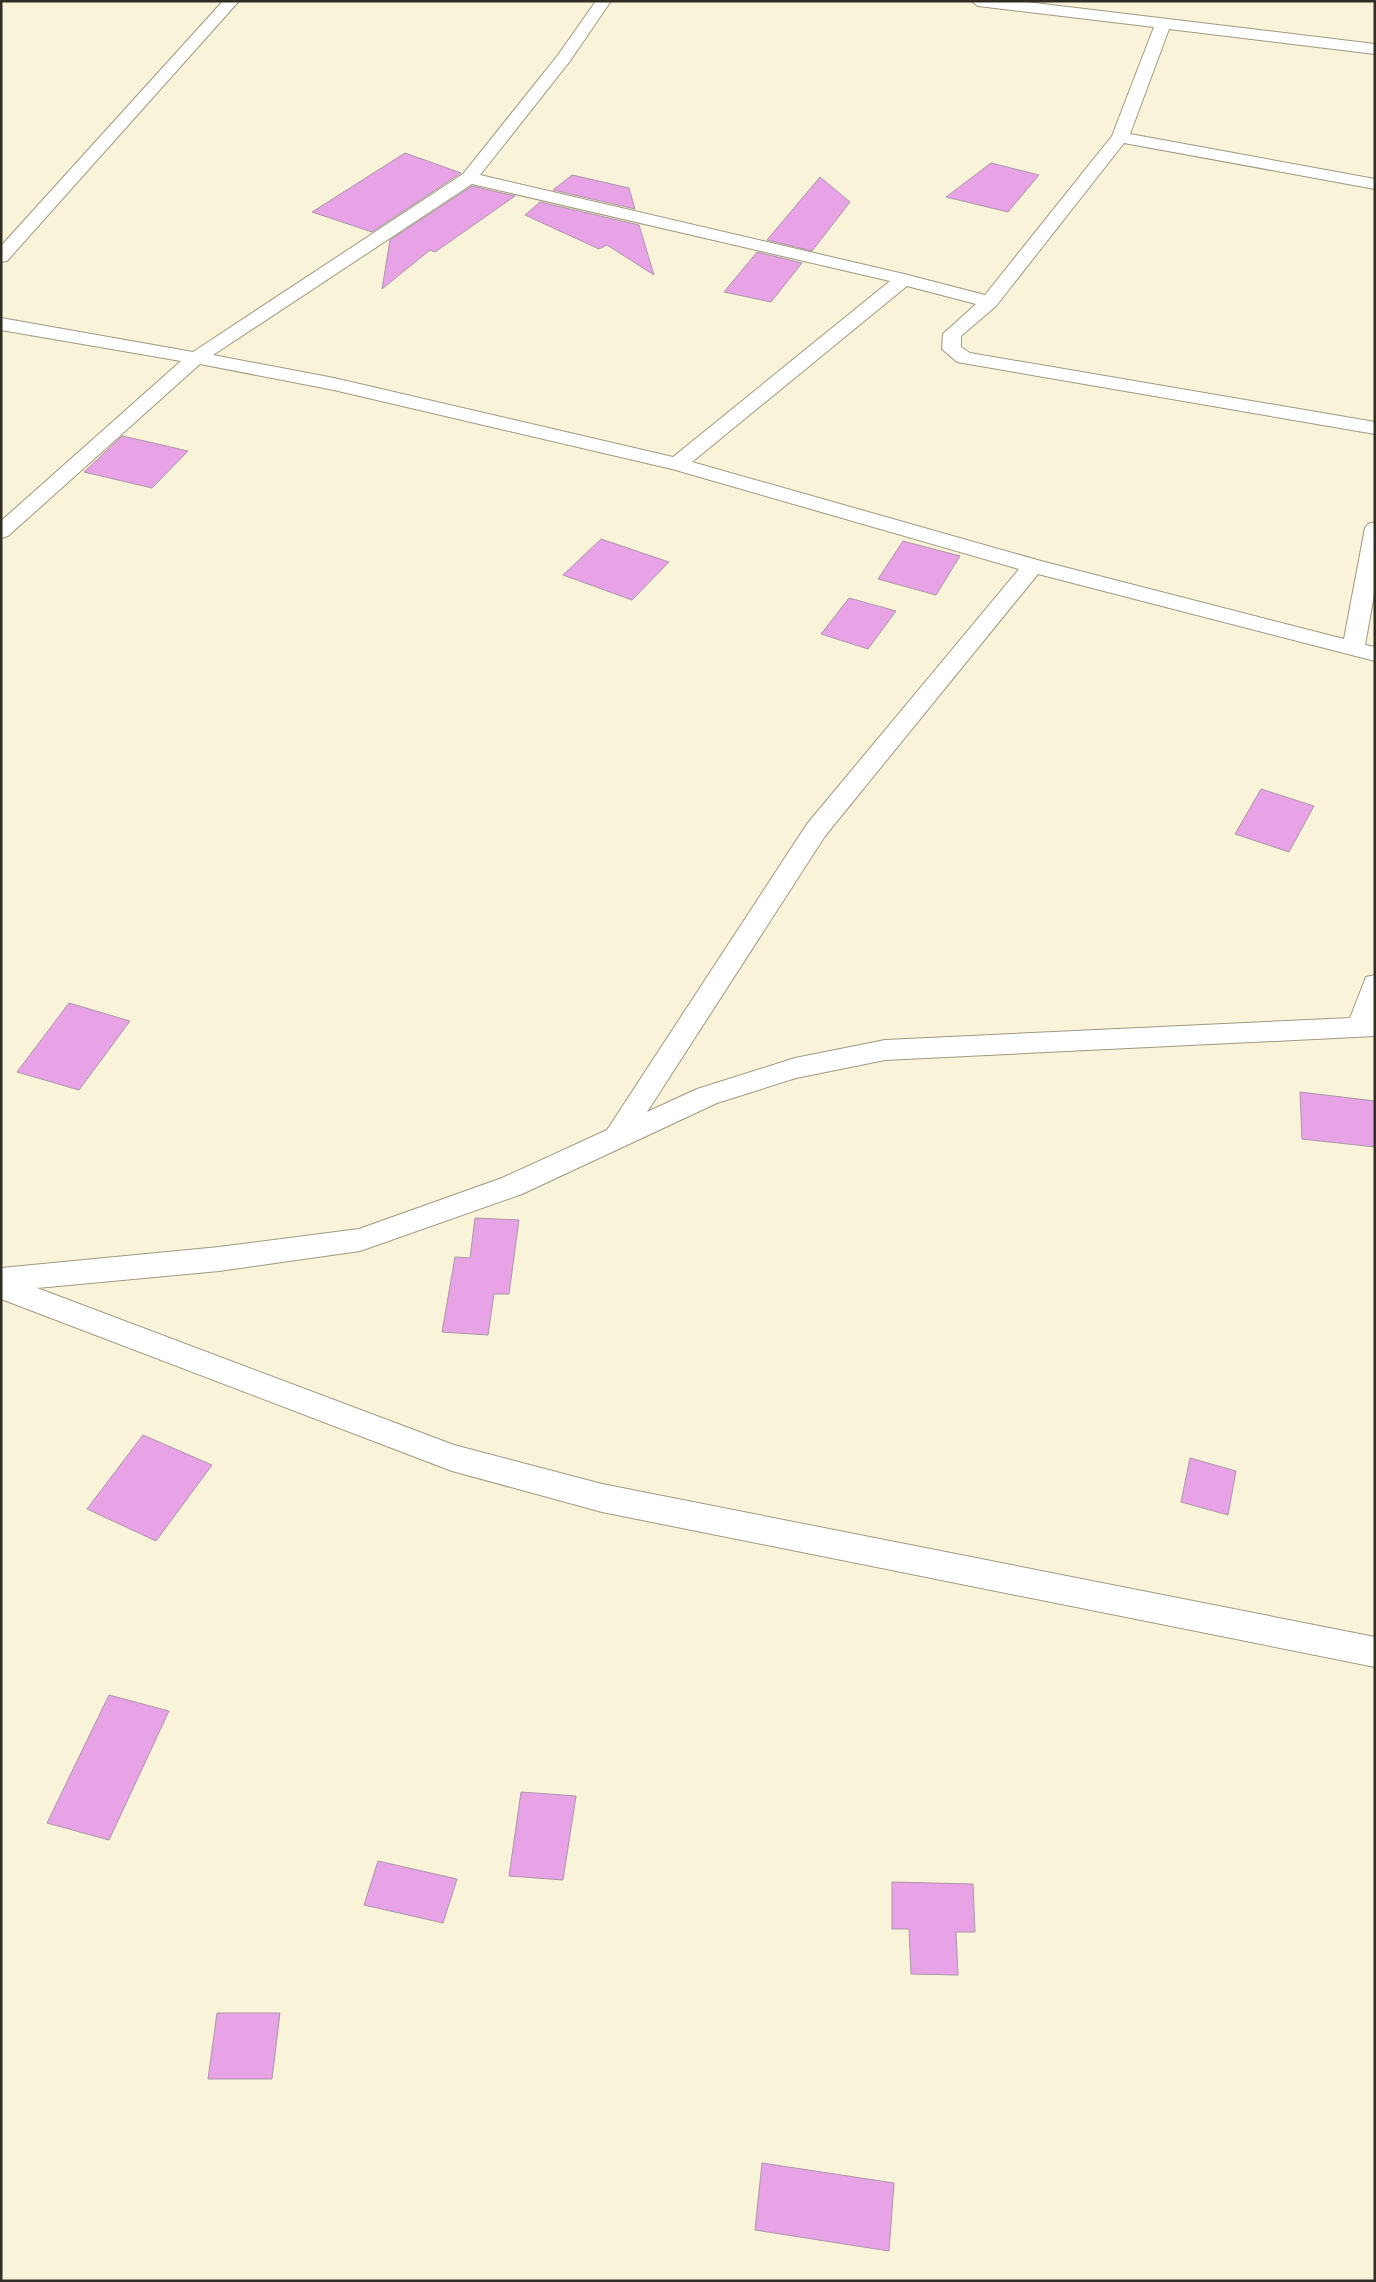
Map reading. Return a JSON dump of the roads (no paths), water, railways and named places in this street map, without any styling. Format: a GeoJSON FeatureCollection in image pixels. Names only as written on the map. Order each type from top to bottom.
{"type":"FeatureCollection","features":[{"type":"Feature","properties":{"kind":"street"},"geometry":{"type":"LineString","coordinates":[[1,257],[232,1]]}},
{"type":"Feature","properties":{"kind":"street"},"geometry":{"type":"LineString","coordinates":[[1,532],[196,358],[469,178],[564,58],[604,1]]}},
{"type":"Feature","properties":{"kind":"street"},"geometry":{"type":"LineString","coordinates":[[978,1],[1164,25],[1375,49]]}},
{"type":"Feature","properties":{"kind":"street"},"geometry":{"type":"LineString","coordinates":[[1164,25],[1120,137],[989,302],[952,334],[952,349],[964,358],[1375,428]]}},
{"type":"Feature","properties":{"kind":"street"},"geometry":{"type":"LineString","coordinates":[[1120,137],[1375,184]]}},
{"type":"Feature","properties":{"kind":"street"},"geometry":{"type":"LineString","coordinates":[[469,178],[904,279],[989,302]]}},
{"type":"Feature","properties":{"kind":"street"},"geometry":{"type":"LineString","coordinates":[[677,464],[904,279]]}},
{"type":"Feature","properties":{"kind":"street"},"geometry":{"type":"LineString","coordinates":[[1,324],[334,384],[677,464],[1033,566],[1375,654]]}},
{"type":"Feature","properties":{"kind":"street"},"geometry":{"type":"LineString","coordinates":[[1353,649],[1375,528]]}},
{"type":"Feature","properties":{"kind":"street"},"geometry":{"type":"LineString","coordinates":[[618,1135],[794,861],[816,830],[1033,566]]}},
{"type":"Feature","properties":{"kind":"street"},"geometry":{"type":"LineString","coordinates":[[1,1280],[219,1259],[360,1240],[512,1186],[618,1135],[707,1096],[795,1068],[885,1050],[1367,1026],[1375,984]]}},
{"type":"Feature","properties":{"kind":"street"},"geometry":{"type":"LineString","coordinates":[[1,1287],[452,1458],[602,1498],[1375,1652]]}}]}
